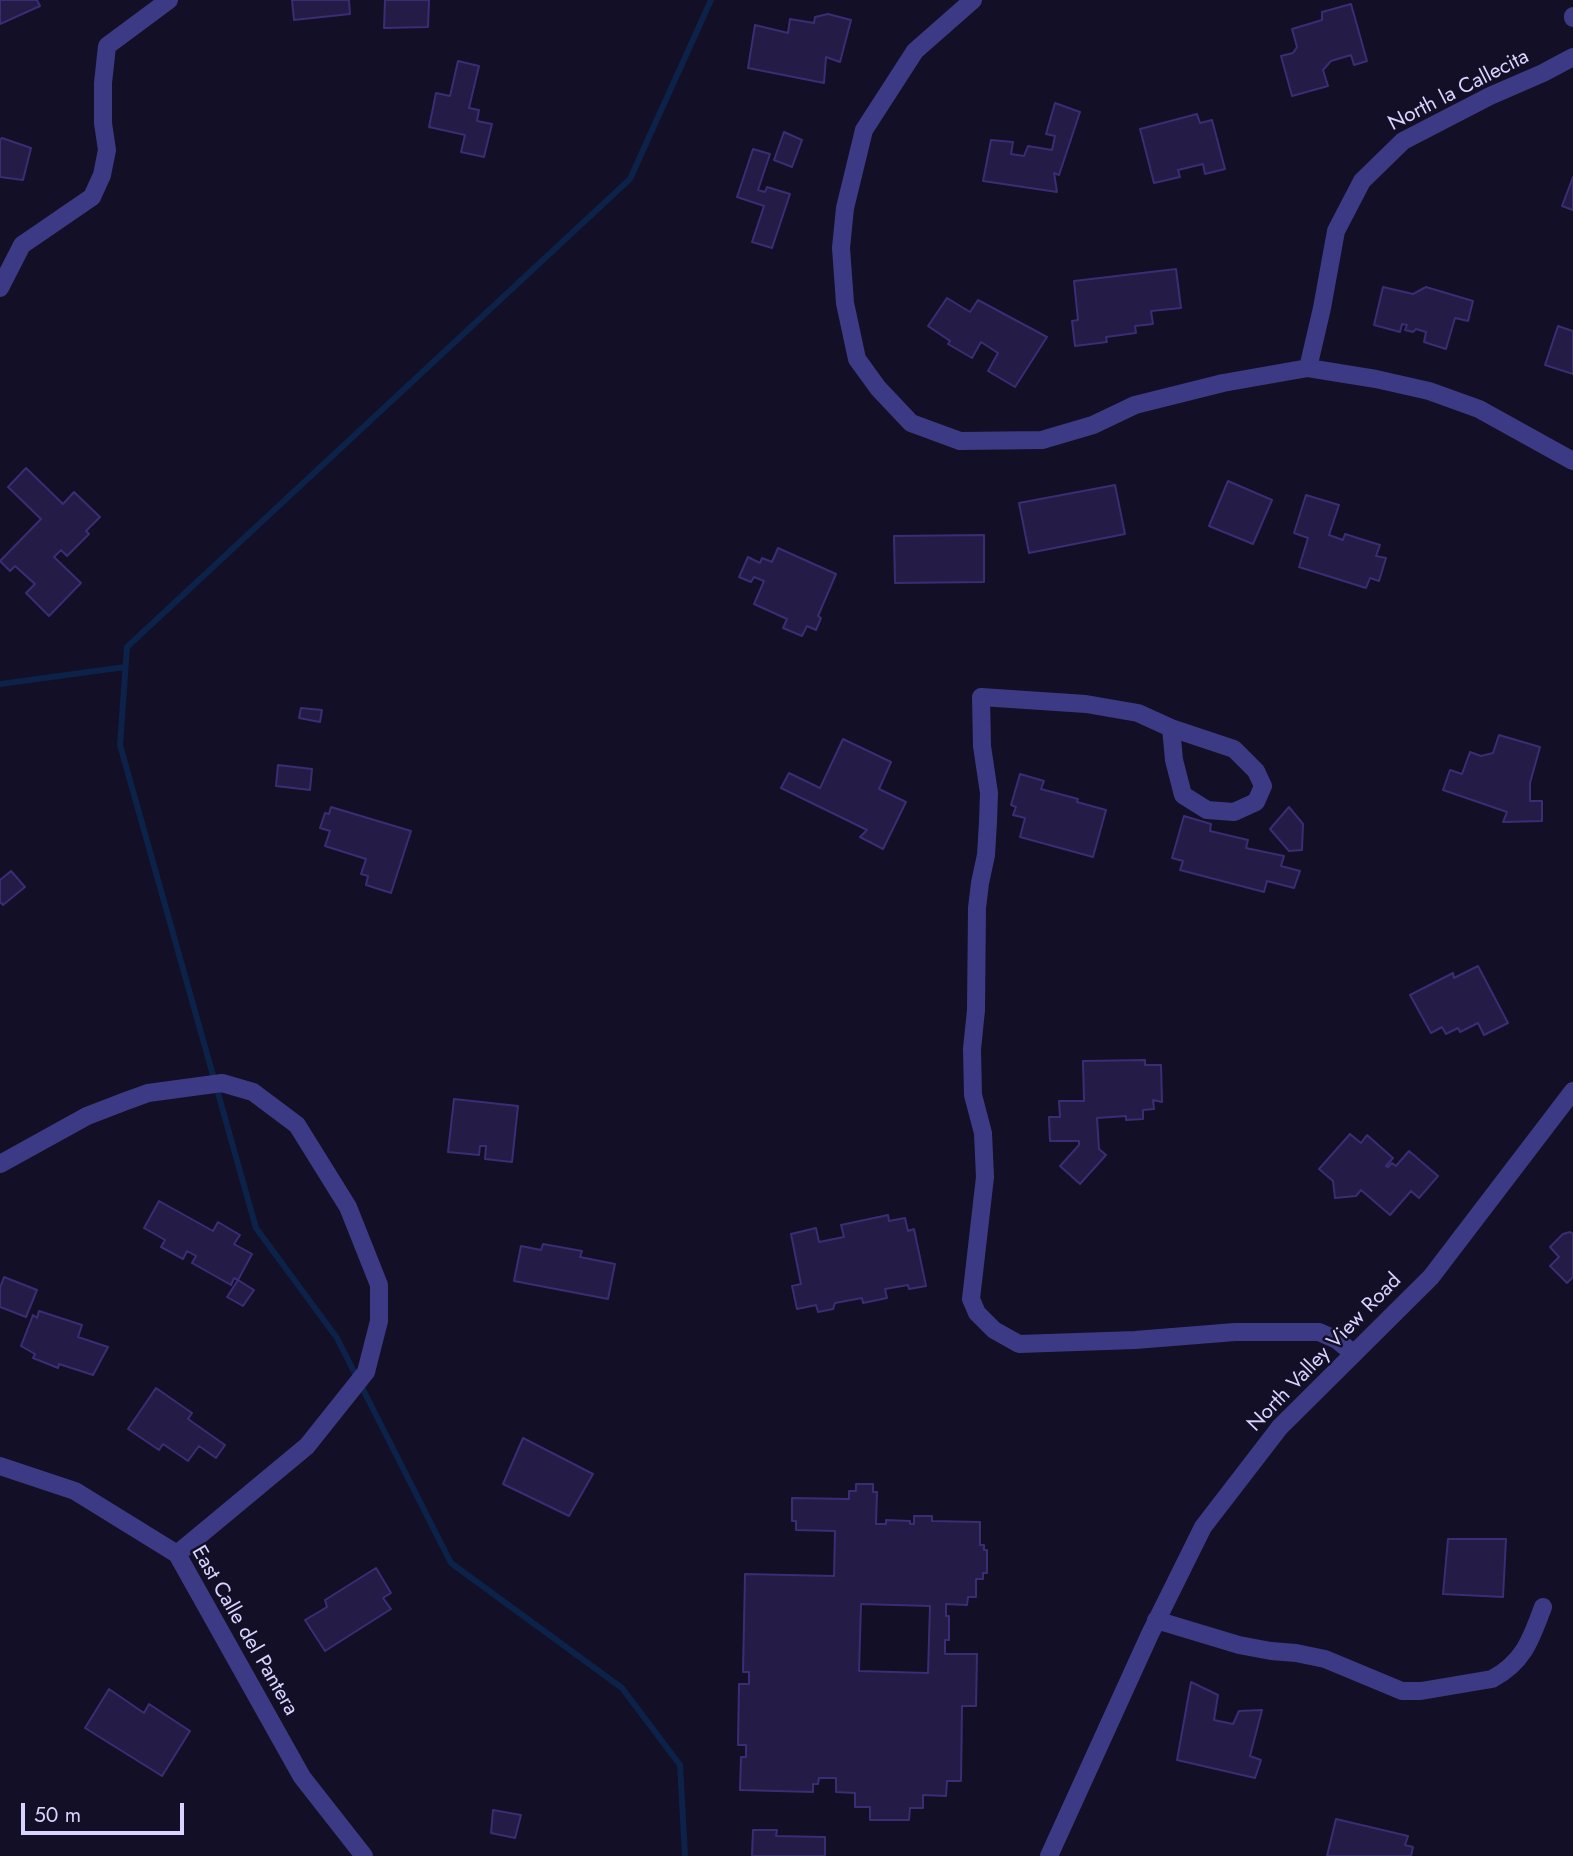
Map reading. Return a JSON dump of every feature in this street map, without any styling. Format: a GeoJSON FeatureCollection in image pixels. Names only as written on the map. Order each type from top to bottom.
{"type":"FeatureCollection","features":[{"type":"Feature","properties":{"kind":"street"},"geometry":{"type":"LineString","coordinates":[[0,288],[22,245],[92,197],[102,175],[107,150],[103,123],[103,83],[107,46],[169,0]]}},
{"type":"Feature","properties":{"kind":"street"},"geometry":{"type":"LineString","coordinates":[[973,0],[915,51],[864,130],[845,208],[841,248],[845,303],[857,359],[878,388],[911,423],[960,441],[1042,440],[1093,425],[1135,405],[1223,383],[1308,368],[1429,391],[1479,409],[1573,461]]}},
{"type":"Feature","properties":{"kind":"street","name":"North la Callecita"},"geometry":{"type":"LineString","coordinates":[[1308,368],[1336,231],[1362,181],[1403,141],[1573,57]]}},
{"type":"Feature","properties":{"kind":"street"},"geometry":{"type":"LineString","coordinates":[[1171,728],[1174,760],[1183,795],[1207,810],[1234,812],[1256,802],[1263,786],[1256,771],[1234,750],[1171,728],[1139,713],[1086,704],[981,697],[982,746],[989,793],[986,855],[977,908],[976,1010],[972,1049],[974,1095],[983,1133],[985,1177],[971,1299],[977,1313],[994,1331],[1019,1344],[1235,1332],[1319,1332],[1337,1340],[1354,1354]]}},
{"type":"Feature","properties":{"kind":"street"},"geometry":{"type":"LineString","coordinates":[[0,1164],[87,1116],[137,1097],[148,1093],[222,1083],[253,1092],[297,1125],[348,1207],[379,1284],[379,1321],[366,1373],[307,1446],[177,1554]]}},
{"type":"Feature","properties":{"kind":"street","name":"North Valley View Road"},"geometry":{"type":"LineString","coordinates":[[1049,1856],[1156,1620],[1203,1527],[1279,1427],[1431,1277],[1573,1091]]}},
{"type":"Feature","properties":{"kind":"street","name":"East Calle del Pantera"},"geometry":{"type":"LineString","coordinates":[[0,1465],[75,1492],[177,1554],[302,1777],[364,1856]]}},
{"type":"Feature","properties":{"kind":"street"},"geometry":{"type":"LineString","coordinates":[[1156,1620],[1239,1645],[1325,1659],[1402,1691],[1420,1691],[1492,1679],[1503,1674],[1524,1651],[1543,1607]]}},
{"type":"Feature","properties":{"kind":"building"},"geometry":{"type":"Polygon","coordinates":[[[0,0],[37,0],[40,6],[0,24],[0,0]]]}},
{"type":"Feature","properties":{"kind":"building"},"geometry":{"type":"Polygon","coordinates":[[[292,0],[349,0],[350,14],[294,20],[292,0]]]}},
{"type":"Feature","properties":{"kind":"building"},"geometry":{"type":"Polygon","coordinates":[[[385,0],[429,0],[428,27],[384,28],[385,0]]]}},
{"type":"Feature","properties":{"kind":"building"},"geometry":{"type":"Polygon","coordinates":[[[1351,4],[1367,61],[1354,65],[1351,55],[1331,61],[1323,70],[1328,86],[1292,96],[1281,56],[1293,53],[1297,47],[1292,29],[1322,20],[1322,12],[1351,4]]]}},
{"type":"Feature","properties":{"kind":"building"},"geometry":{"type":"Polygon","coordinates":[[[828,14],[851,20],[840,62],[826,57],[824,83],[748,68],[755,25],[788,33],[790,19],[814,23],[815,17],[828,14]]]}},
{"type":"Feature","properties":{"kind":"building"},"geometry":{"type":"Polygon","coordinates":[[[458,61],[479,66],[469,108],[479,110],[477,121],[492,124],[484,157],[461,152],[465,135],[429,127],[436,93],[450,96],[458,61]]]}},
{"type":"Feature","properties":{"kind":"building"},"geometry":{"type":"Polygon","coordinates":[[[1055,103],[1080,112],[1059,175],[1054,173],[1057,192],[983,181],[991,140],[1013,142],[1011,154],[1024,156],[1028,146],[1052,150],[1055,136],[1046,134],[1055,103]]]}},
{"type":"Feature","properties":{"kind":"building"},"geometry":{"type":"Polygon","coordinates":[[[1197,114],[1200,123],[1212,120],[1225,169],[1205,174],[1203,164],[1178,170],[1180,177],[1154,183],[1140,129],[1197,114]]]}},
{"type":"Feature","properties":{"kind":"building"},"geometry":{"type":"Polygon","coordinates":[[[784,132],[802,140],[792,167],[774,160],[784,132]]]}},
{"type":"Feature","properties":{"kind":"building"},"geometry":{"type":"Polygon","coordinates":[[[2,138],[31,148],[23,180],[0,177],[2,138]]]}},
{"type":"Feature","properties":{"kind":"building"},"geometry":{"type":"Polygon","coordinates":[[[753,149],[770,154],[758,190],[765,192],[767,187],[790,194],[772,248],[752,242],[764,206],[737,197],[753,149]]]}},
{"type":"Feature","properties":{"kind":"building"},"geometry":{"type":"Polygon","coordinates":[[[1573,177],[1573,210],[1562,206],[1573,177]]]}},
{"type":"Feature","properties":{"kind":"building"},"geometry":{"type":"Polygon","coordinates":[[[1176,269],[1181,308],[1151,311],[1153,324],[1135,326],[1136,333],[1106,337],[1107,342],[1075,346],[1072,321],[1078,320],[1074,281],[1176,269]]]}},
{"type":"Feature","properties":{"kind":"building"},"geometry":{"type":"Polygon","coordinates":[[[1383,287],[1413,294],[1426,287],[1473,301],[1468,321],[1455,318],[1446,349],[1424,342],[1426,332],[1405,330],[1407,325],[1402,324],[1400,332],[1374,325],[1383,287]]]}},
{"type":"Feature","properties":{"kind":"building"},"geometry":{"type":"Polygon","coordinates":[[[947,298],[970,312],[978,300],[1047,337],[1015,387],[988,371],[998,353],[981,342],[972,358],[948,344],[950,341],[928,326],[947,298]]]}},
{"type":"Feature","properties":{"kind":"building"},"geometry":{"type":"Polygon","coordinates":[[[1558,326],[1573,331],[1573,374],[1545,365],[1558,326]]]}},
{"type":"Feature","properties":{"kind":"building"},"geometry":{"type":"Polygon","coordinates":[[[26,468],[63,504],[74,492],[100,517],[86,531],[89,534],[67,556],[61,550],[54,557],[81,583],[49,616],[26,593],[35,584],[15,566],[10,571],[0,561],[41,519],[8,487],[26,468]]]}},
{"type":"Feature","properties":{"kind":"building"},"geometry":{"type":"Polygon","coordinates":[[[1228,481],[1272,500],[1253,544],[1209,526],[1228,481]]]}},
{"type":"Feature","properties":{"kind":"building"},"geometry":{"type":"Polygon","coordinates":[[[1115,485],[1125,534],[1029,553],[1019,503],[1115,485]]]}},
{"type":"Feature","properties":{"kind":"building"},"geometry":{"type":"Polygon","coordinates":[[[1306,495],[1339,505],[1329,535],[1343,540],[1345,534],[1380,545],[1376,556],[1386,558],[1379,581],[1370,578],[1366,588],[1299,567],[1308,538],[1294,533],[1306,495]]]}},
{"type":"Feature","properties":{"kind":"building"},"geometry":{"type":"Polygon","coordinates":[[[984,535],[984,582],[895,583],[894,536],[984,535]]]}},
{"type":"Feature","properties":{"kind":"building"},"geometry":{"type":"Polygon","coordinates":[[[778,548],[836,574],[818,616],[821,618],[816,630],[807,626],[802,636],[783,628],[787,619],[754,604],[764,581],[754,577],[751,582],[739,577],[748,557],[760,563],[762,558],[772,562],[778,548]]]}},
{"type":"Feature","properties":{"kind":"building"},"geometry":{"type":"Polygon","coordinates":[[[301,708],[322,710],[320,722],[299,718],[301,708]]]}},
{"type":"Feature","properties":{"kind":"building"},"geometry":{"type":"Polygon","coordinates":[[[1499,735],[1540,747],[1530,783],[1530,801],[1542,801],[1542,821],[1503,822],[1507,812],[1443,790],[1450,770],[1462,774],[1470,752],[1481,756],[1493,753],[1499,735]]]}},
{"type":"Feature","properties":{"kind":"building"},"geometry":{"type":"Polygon","coordinates":[[[843,739],[891,762],[879,789],[906,802],[883,849],[860,837],[867,830],[781,788],[789,773],[820,788],[843,739]]]}},
{"type":"Feature","properties":{"kind":"building"},"geometry":{"type":"Polygon","coordinates":[[[278,765],[312,769],[310,790],[276,786],[278,765]]]}},
{"type":"Feature","properties":{"kind":"building"},"geometry":{"type":"Polygon","coordinates":[[[1020,774],[1044,781],[1041,789],[1106,810],[1093,857],[1020,837],[1025,818],[1013,815],[1016,807],[1011,805],[1020,774]]]}},
{"type":"Feature","properties":{"kind":"building"},"geometry":{"type":"Polygon","coordinates":[[[331,807],[411,831],[391,893],[366,885],[368,876],[361,874],[366,859],[325,846],[330,831],[320,828],[325,813],[329,814],[331,807]]]}},
{"type":"Feature","properties":{"kind":"building"},"geometry":{"type":"Polygon","coordinates":[[[1289,807],[1303,824],[1302,850],[1289,851],[1270,829],[1289,807]]]}},
{"type":"Feature","properties":{"kind":"building"},"geometry":{"type":"Polygon","coordinates":[[[1184,816],[1211,824],[1210,831],[1248,840],[1246,848],[1284,856],[1281,866],[1300,871],[1294,888],[1267,881],[1264,892],[1180,870],[1183,861],[1172,858],[1184,816]]]}},
{"type":"Feature","properties":{"kind":"building"},"geometry":{"type":"Polygon","coordinates":[[[11,871],[25,887],[3,905],[0,902],[0,880],[11,871]]]}},
{"type":"Feature","properties":{"kind":"building"},"geometry":{"type":"Polygon","coordinates":[[[1478,966],[1508,1023],[1484,1035],[1478,1023],[1460,1032],[1458,1028],[1446,1034],[1442,1027],[1431,1033],[1410,995],[1453,973],[1454,978],[1478,966]]]}},
{"type":"Feature","properties":{"kind":"building"},"geometry":{"type":"Polygon","coordinates":[[[1145,1060],[1145,1065],[1161,1065],[1162,1102],[1153,1100],[1154,1109],[1143,1110],[1143,1119],[1126,1120],[1126,1116],[1097,1118],[1099,1149],[1106,1155],[1080,1184],[1060,1166],[1079,1145],[1079,1141],[1050,1141],[1049,1117],[1060,1117],[1059,1101],[1084,1101],[1083,1061],[1145,1060]]]}},
{"type":"Feature","properties":{"kind":"building"},"geometry":{"type":"Polygon","coordinates":[[[454,1099],[518,1106],[512,1162],[485,1159],[486,1146],[480,1146],[479,1155],[448,1152],[454,1099]]]}},
{"type":"Feature","properties":{"kind":"building"},"geometry":{"type":"Polygon","coordinates":[[[1350,1134],[1361,1143],[1367,1135],[1393,1158],[1386,1166],[1388,1167],[1392,1163],[1396,1166],[1409,1151],[1438,1176],[1419,1198],[1411,1191],[1390,1215],[1361,1190],[1356,1196],[1335,1198],[1333,1181],[1319,1169],[1350,1134]]]}},
{"type":"Feature","properties":{"kind":"building"},"geometry":{"type":"Polygon","coordinates":[[[159,1201],[213,1231],[218,1222],[240,1235],[234,1244],[252,1254],[238,1280],[234,1278],[231,1285],[192,1263],[196,1256],[187,1251],[183,1259],[161,1247],[165,1240],[144,1228],[159,1201]]]}},
{"type":"Feature","properties":{"kind":"building"},"geometry":{"type":"Polygon","coordinates":[[[888,1215],[889,1221],[905,1218],[908,1231],[914,1229],[926,1286],[909,1289],[908,1285],[885,1289],[887,1298],[863,1303],[862,1298],[835,1303],[833,1309],[818,1312],[816,1305],[797,1309],[792,1286],[801,1284],[791,1234],[816,1228],[819,1242],[844,1237],[841,1225],[888,1215]]]}},
{"type":"Feature","properties":{"kind":"building"},"geometry":{"type":"Polygon","coordinates":[[[1563,1234],[1573,1234],[1573,1277],[1567,1283],[1550,1266],[1559,1257],[1550,1247],[1563,1234]]]}},
{"type":"Feature","properties":{"kind":"building"},"geometry":{"type":"Polygon","coordinates":[[[543,1244],[582,1251],[580,1257],[615,1264],[608,1299],[514,1281],[521,1246],[541,1250],[543,1244]]]}},
{"type":"Feature","properties":{"kind":"building"},"geometry":{"type":"Polygon","coordinates":[[[4,1277],[37,1290],[26,1317],[0,1307],[0,1288],[4,1277]]]}},
{"type":"Feature","properties":{"kind":"building"},"geometry":{"type":"Polygon","coordinates":[[[238,1280],[254,1290],[243,1306],[227,1297],[238,1280]]]}},
{"type":"Feature","properties":{"kind":"building"},"geometry":{"type":"Polygon","coordinates":[[[39,1311],[82,1325],[78,1337],[108,1347],[93,1375],[59,1364],[58,1368],[33,1358],[35,1354],[21,1346],[33,1315],[37,1318],[39,1311]]]}},
{"type":"Feature","properties":{"kind":"building"},"geometry":{"type":"Polygon","coordinates":[[[156,1388],[192,1413],[188,1419],[225,1445],[216,1458],[199,1446],[188,1461],[163,1444],[159,1450],[128,1429],[156,1388]]]}},
{"type":"Feature","properties":{"kind":"building"},"geometry":{"type":"Polygon","coordinates":[[[523,1438],[593,1474],[569,1516],[503,1484],[523,1438]]]}},
{"type":"Feature","properties":{"kind":"building"},"geometry":{"type":"Polygon","coordinates":[[[856,1484],[873,1484],[873,1492],[877,1492],[876,1524],[886,1524],[886,1520],[910,1521],[910,1524],[914,1524],[914,1516],[932,1516],[932,1521],[980,1522],[980,1545],[984,1545],[984,1550],[987,1550],[987,1573],[983,1573],[983,1579],[976,1579],[976,1597],[968,1597],[967,1605],[946,1604],[949,1640],[945,1640],[945,1654],[977,1654],[976,1706],[962,1706],[961,1781],[947,1781],[946,1796],[923,1795],[923,1808],[910,1808],[909,1820],[870,1820],[870,1807],[855,1807],[855,1793],[836,1792],[836,1778],[819,1778],[818,1784],[813,1784],[813,1792],[740,1790],[741,1757],[746,1757],[746,1745],[738,1745],[739,1684],[749,1684],[749,1672],[743,1672],[745,1574],[834,1576],[835,1531],[796,1530],[796,1521],[792,1521],[792,1498],[849,1499],[849,1491],[856,1491],[856,1484]],[[861,1604],[859,1671],[928,1673],[930,1606],[861,1604]]]}},
{"type":"Feature","properties":{"kind":"building"},"geometry":{"type":"Polygon","coordinates":[[[1448,1539],[1506,1539],[1503,1597],[1443,1594],[1448,1539]]]}},
{"type":"Feature","properties":{"kind":"building"},"geometry":{"type":"Polygon","coordinates":[[[376,1568],[391,1593],[383,1598],[391,1609],[325,1651],[305,1620],[327,1607],[325,1600],[376,1568]]]}},
{"type":"Feature","properties":{"kind":"building"},"geometry":{"type":"Polygon","coordinates":[[[1191,1682],[1218,1695],[1214,1720],[1233,1724],[1239,1711],[1262,1710],[1250,1756],[1261,1760],[1255,1778],[1177,1760],[1191,1682]]]}},
{"type":"Feature","properties":{"kind":"building"},"geometry":{"type":"Polygon","coordinates":[[[109,1689],[144,1713],[149,1704],[190,1731],[162,1776],[85,1728],[109,1689]]]}},
{"type":"Feature","properties":{"kind":"building"},"geometry":{"type":"Polygon","coordinates":[[[493,1810],[521,1815],[515,1838],[491,1833],[493,1810]]]}},
{"type":"Feature","properties":{"kind":"building"},"geometry":{"type":"Polygon","coordinates":[[[1336,1819],[1408,1836],[1405,1845],[1413,1847],[1411,1856],[1327,1856],[1336,1819]]]}},
{"type":"Feature","properties":{"kind":"building"},"geometry":{"type":"Polygon","coordinates":[[[753,1830],[777,1830],[776,1836],[825,1837],[825,1856],[752,1856],[753,1830]]]}},
{"type":"Feature","properties":{"kind":"waterway"},"geometry":{"type":"LineString","coordinates":[[685,1856],[680,1765],[622,1688],[451,1563],[337,1338],[256,1228],[120,745],[127,647],[630,179],[711,0]]}},
{"type":"Feature","properties":{"kind":"waterway"},"geometry":{"type":"LineString","coordinates":[[0,684],[125,667]]}}]}
